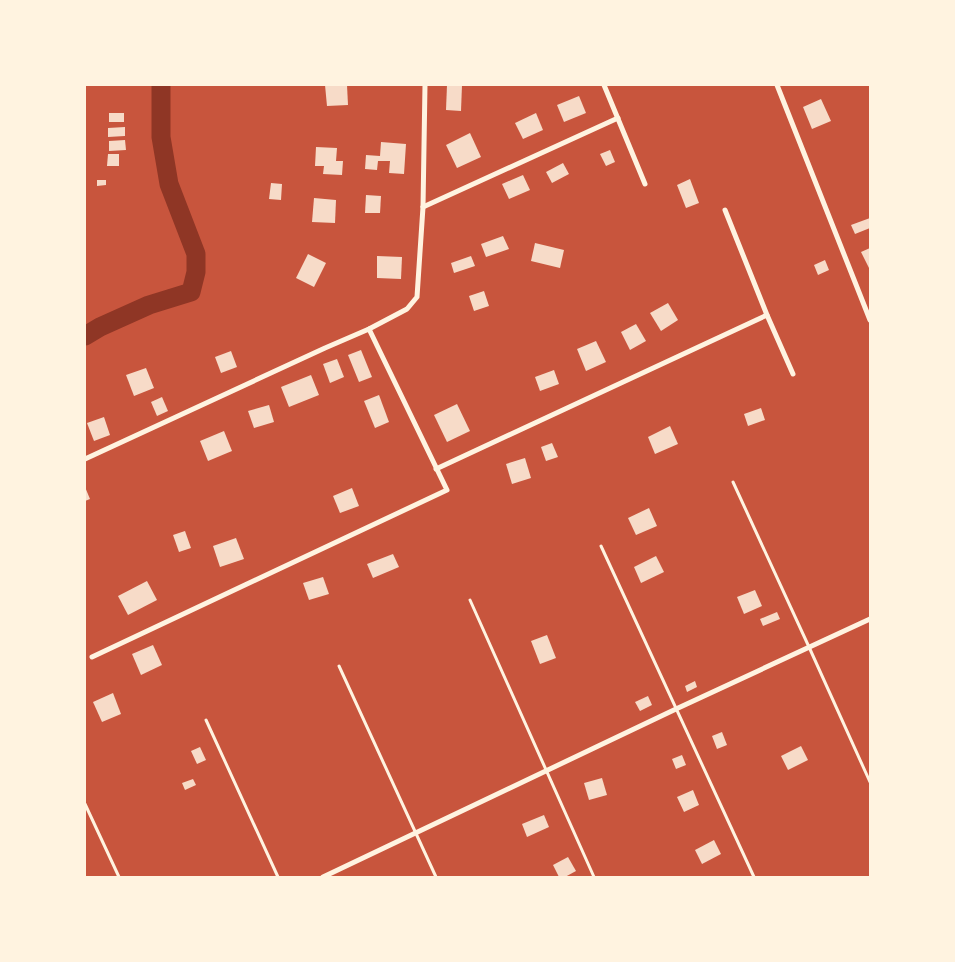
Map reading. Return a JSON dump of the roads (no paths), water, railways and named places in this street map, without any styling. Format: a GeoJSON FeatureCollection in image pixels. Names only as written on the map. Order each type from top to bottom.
{"type":"FeatureCollection","features":[{"type":"Feature","properties":{"kind":"street"},"geometry":{"type":"LineString","coordinates":[[85,459],[369,329],[407,309],[417,297],[423,207],[425,85]]}},
{"type":"Feature","properties":{"kind":"street"},"geometry":{"type":"LineString","coordinates":[[604,85],[645,184]]}},
{"type":"Feature","properties":{"kind":"street"},"geometry":{"type":"LineString","coordinates":[[777,85],[867,305],[870,320]]}},
{"type":"Feature","properties":{"kind":"street"},"geometry":{"type":"LineString","coordinates":[[423,207],[618,118]]}},
{"type":"Feature","properties":{"kind":"street"},"geometry":{"type":"LineString","coordinates":[[725,210],[792,374]]}},
{"type":"Feature","properties":{"kind":"street"},"geometry":{"type":"LineString","coordinates":[[436,469],[767,315]]}},
{"type":"Feature","properties":{"kind":"street"},"geometry":{"type":"LineString","coordinates":[[92,657],[446,490],[369,329]]}},
{"type":"Feature","properties":{"kind":"street"},"geometry":{"type":"LineString","coordinates":[[323,877],[870,619]]}},
{"type":"Feature","properties":{"kind":"lane"},"geometry":{"type":"LineString","coordinates":[[733,482],[870,782]]}},
{"type":"Feature","properties":{"kind":"lane"},"geometry":{"type":"LineString","coordinates":[[601,546],[754,877]]}},
{"type":"Feature","properties":{"kind":"lane"},"geometry":{"type":"LineString","coordinates":[[470,600],[594,877]]}},
{"type":"Feature","properties":{"kind":"lane"},"geometry":{"type":"LineString","coordinates":[[339,666],[436,877]]}},
{"type":"Feature","properties":{"kind":"lane"},"geometry":{"type":"LineString","coordinates":[[206,720],[278,877]]}},
{"type":"Feature","properties":{"kind":"lane"},"geometry":{"type":"LineString","coordinates":[[85,804],[119,877]]}},
{"type":"Feature","properties":{"kind":"waterway"},"geometry":{"type":"LineString","coordinates":[[85,336],[100,327],[149,305],[191,292],[196,272],[196,254],[169,184],[161,137],[161,85]]}}]}
